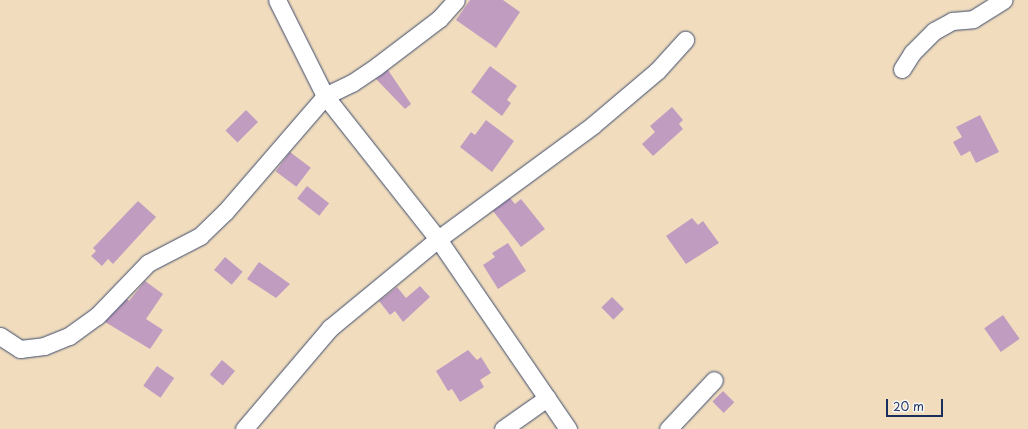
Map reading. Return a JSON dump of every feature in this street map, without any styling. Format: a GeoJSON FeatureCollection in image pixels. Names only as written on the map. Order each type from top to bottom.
{"type":"FeatureCollection","features":[{"type":"Feature","properties":{"kind":"street"},"geometry":{"type":"LineString","coordinates":[[277,0],[325,96],[438,239],[568,429]]}},
{"type":"Feature","properties":{"kind":"street"},"geometry":{"type":"LineString","coordinates":[[0,336],[20,349],[44,346],[69,336],[97,316],[148,263],[200,236],[225,212],[325,96],[352,83],[440,19],[456,0]]}},
{"type":"Feature","properties":{"kind":"street"},"geometry":{"type":"LineString","coordinates":[[902,69],[912,53],[934,31],[952,21],[973,19],[1004,0]]}},
{"type":"Feature","properties":{"kind":"street"},"geometry":{"type":"LineString","coordinates":[[244,429],[330,328],[438,239],[593,125],[657,71],[685,40]]}},
{"type":"Feature","properties":{"kind":"street"},"geometry":{"type":"LineString","coordinates":[[668,429],[714,380]]}},
{"type":"Feature","properties":{"kind":"street"},"geometry":{"type":"LineString","coordinates":[[503,429],[547,398]]}},
{"type":"Feature","properties":{"kind":"building"},"geometry":{"type":"Polygon","coordinates":[[[470,0],[503,0],[520,12],[496,48],[456,20],[470,0]]]}},
{"type":"Feature","properties":{"kind":"building"},"geometry":{"type":"Polygon","coordinates":[[[490,66],[517,86],[507,100],[511,103],[502,116],[471,92],[490,66]]]}},
{"type":"Feature","properties":{"kind":"building"},"geometry":{"type":"Polygon","coordinates":[[[388,70],[411,104],[405,109],[376,79],[388,70]]]}},
{"type":"Feature","properties":{"kind":"building"},"geometry":{"type":"Polygon","coordinates":[[[672,107],[683,120],[679,124],[683,129],[653,156],[642,144],[655,132],[650,126],[672,107]]]}},
{"type":"Feature","properties":{"kind":"building"},"geometry":{"type":"Polygon","coordinates":[[[246,110],[258,122],[238,143],[225,131],[246,110]]]}},
{"type":"Feature","properties":{"kind":"building"},"geometry":{"type":"Polygon","coordinates":[[[980,115],[999,152],[976,163],[970,151],[961,156],[953,142],[962,137],[956,127],[980,115]]]}},
{"type":"Feature","properties":{"kind":"building"},"geometry":{"type":"Polygon","coordinates":[[[486,120],[514,141],[492,172],[460,147],[471,132],[475,135],[486,120]]]}},
{"type":"Feature","properties":{"kind":"building"},"geometry":{"type":"Polygon","coordinates":[[[290,152],[311,168],[296,187],[276,171],[290,152]]]}},
{"type":"Feature","properties":{"kind":"building"},"geometry":{"type":"Polygon","coordinates":[[[307,186],[329,203],[319,216],[297,199],[307,186]]]}},
{"type":"Feature","properties":{"kind":"building"},"geometry":{"type":"Polygon","coordinates":[[[510,198],[515,204],[521,199],[545,229],[521,247],[493,211],[510,198]]]}},
{"type":"Feature","properties":{"kind":"building"},"geometry":{"type":"Polygon","coordinates":[[[138,201],[156,217],[113,264],[108,259],[102,266],[91,256],[96,251],[93,248],[138,201]]]}},
{"type":"Feature","properties":{"kind":"building"},"geometry":{"type":"Polygon","coordinates":[[[692,218],[698,225],[703,221],[719,243],[686,264],[666,236],[692,218]]]}},
{"type":"Feature","properties":{"kind":"building"},"geometry":{"type":"Polygon","coordinates":[[[508,243],[526,271],[498,289],[483,265],[495,257],[492,253],[508,243]]]}},
{"type":"Feature","properties":{"kind":"building"},"geometry":{"type":"Polygon","coordinates":[[[225,257],[243,272],[232,285],[214,270],[225,257]]]}},
{"type":"Feature","properties":{"kind":"building"},"geometry":{"type":"Polygon","coordinates":[[[259,262],[290,284],[276,298],[247,279],[259,262]]]}},
{"type":"Feature","properties":{"kind":"building"},"geometry":{"type":"Polygon","coordinates":[[[145,281],[163,294],[146,319],[163,330],[150,349],[105,322],[127,299],[129,301],[145,281]]]}},
{"type":"Feature","properties":{"kind":"building"},"geometry":{"type":"Polygon","coordinates":[[[420,286],[430,297],[403,322],[395,311],[390,315],[379,301],[397,287],[406,298],[420,286]]]}},
{"type":"Feature","properties":{"kind":"building"},"geometry":{"type":"Polygon","coordinates":[[[612,297],[624,309],[613,320],[601,308],[612,297]]]}},
{"type":"Feature","properties":{"kind":"building"},"geometry":{"type":"Polygon","coordinates":[[[1003,315],[1020,339],[1001,352],[984,328],[1003,315]]]}},
{"type":"Feature","properties":{"kind":"building"},"geometry":{"type":"Polygon","coordinates":[[[468,350],[477,360],[481,357],[491,373],[480,380],[484,387],[460,402],[452,389],[448,391],[436,371],[468,350]]]}},
{"type":"Feature","properties":{"kind":"building"},"geometry":{"type":"Polygon","coordinates":[[[222,360],[235,371],[223,385],[210,375],[222,360]]]}},
{"type":"Feature","properties":{"kind":"building"},"geometry":{"type":"Polygon","coordinates":[[[157,366],[174,378],[160,398],[143,386],[157,366]]]}},
{"type":"Feature","properties":{"kind":"building"},"geometry":{"type":"Polygon","coordinates":[[[723,391],[734,402],[724,413],[712,402],[723,391]]]}}]}
